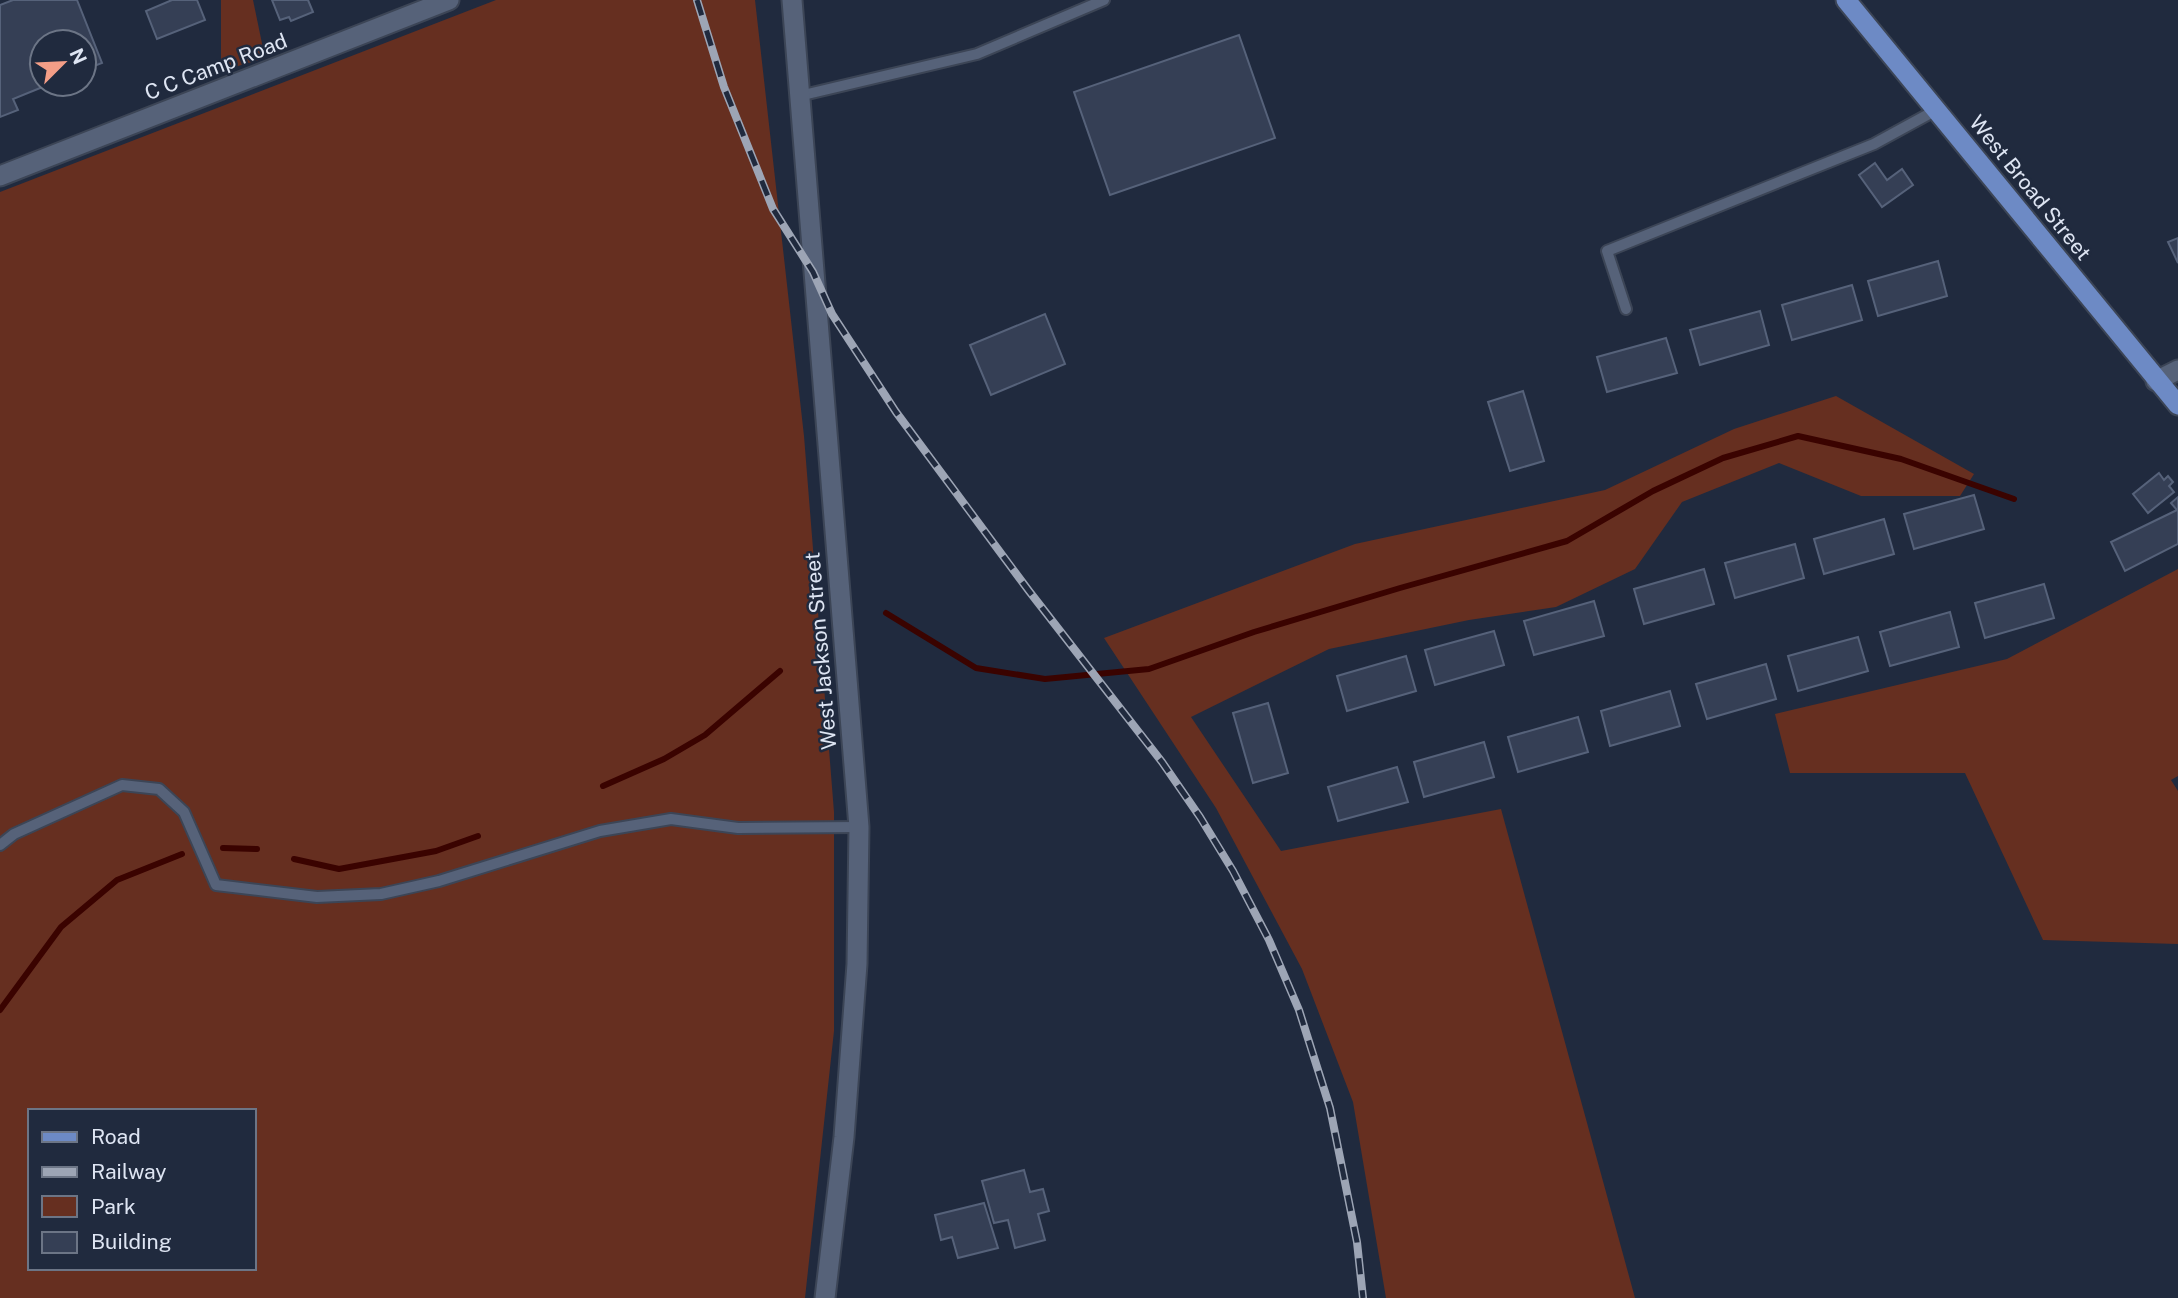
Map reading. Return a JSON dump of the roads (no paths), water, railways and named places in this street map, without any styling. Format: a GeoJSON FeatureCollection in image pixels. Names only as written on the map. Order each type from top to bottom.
{"type":"FeatureCollection","features":[{"type":"Feature","properties":{"kind":"main road","name":"West Broad Street"},"geometry":{"type":"LineString","coordinates":[[1846,0],[2178,405]]}},
{"type":"Feature","properties":{"kind":"street","name":"C C Camp Road"},"geometry":{"type":"LineString","coordinates":[[0,176],[449,0]]}},
{"type":"Feature","properties":{"kind":"street","name":"West Jackson Street"},"geometry":{"type":"LineString","coordinates":[[792,0],[859,827],[856,977],[844,1137],[825,1298]]}},
{"type":"Feature","properties":{"kind":"street"},"geometry":{"type":"LineString","coordinates":[[2156,381],[2178,370]]}},
{"type":"Feature","properties":{"kind":"lane"},"geometry":{"type":"LineString","coordinates":[[799,96],[976,54],[1104,0]]}},
{"type":"Feature","properties":{"kind":"lane"},"geometry":{"type":"LineString","coordinates":[[1626,309],[1607,251],[1874,144],[1938,109]]}},
{"type":"Feature","properties":{"kind":"lane"},"geometry":{"type":"LineString","coordinates":[[0,845],[26,828],[122,785],[159,789],[184,811],[216,885],[317,897],[382,894],[451,877],[600,831],[671,819],[738,828],[859,827]]}},
{"type":"Feature","properties":{"kind":"waterway"},"geometry":{"type":"LineString","coordinates":[[886,613],[976,668],[1045,679],[1149,669],[1254,632],[1567,541],[1653,491],[1723,458],[1798,436],[1901,459],[2014,499]]}},
{"type":"Feature","properties":{"kind":"waterway"},"geometry":{"type":"LineString","coordinates":[[603,786],[664,759],[705,735],[780,671]]}},
{"type":"Feature","properties":{"kind":"waterway"},"geometry":{"type":"LineString","coordinates":[[294,859],[339,869],[436,851],[478,836]]}},
{"type":"Feature","properties":{"kind":"waterway"},"geometry":{"type":"LineString","coordinates":[[223,848],[257,849]]}},
{"type":"Feature","properties":{"kind":"waterway"},"geometry":{"type":"LineString","coordinates":[[0,1010],[61,927],[117,880],[182,854]]}},
{"type":"Feature","properties":{"kind":"railway"},"geometry":{"type":"LineString","coordinates":[[697,0],[724,87],[773,209],[813,272],[832,314],[896,412],[1029,591],[1162,762],[1233,871],[1269,940],[1299,1010],[1330,1108],[1357,1242],[1363,1298]]}}]}
